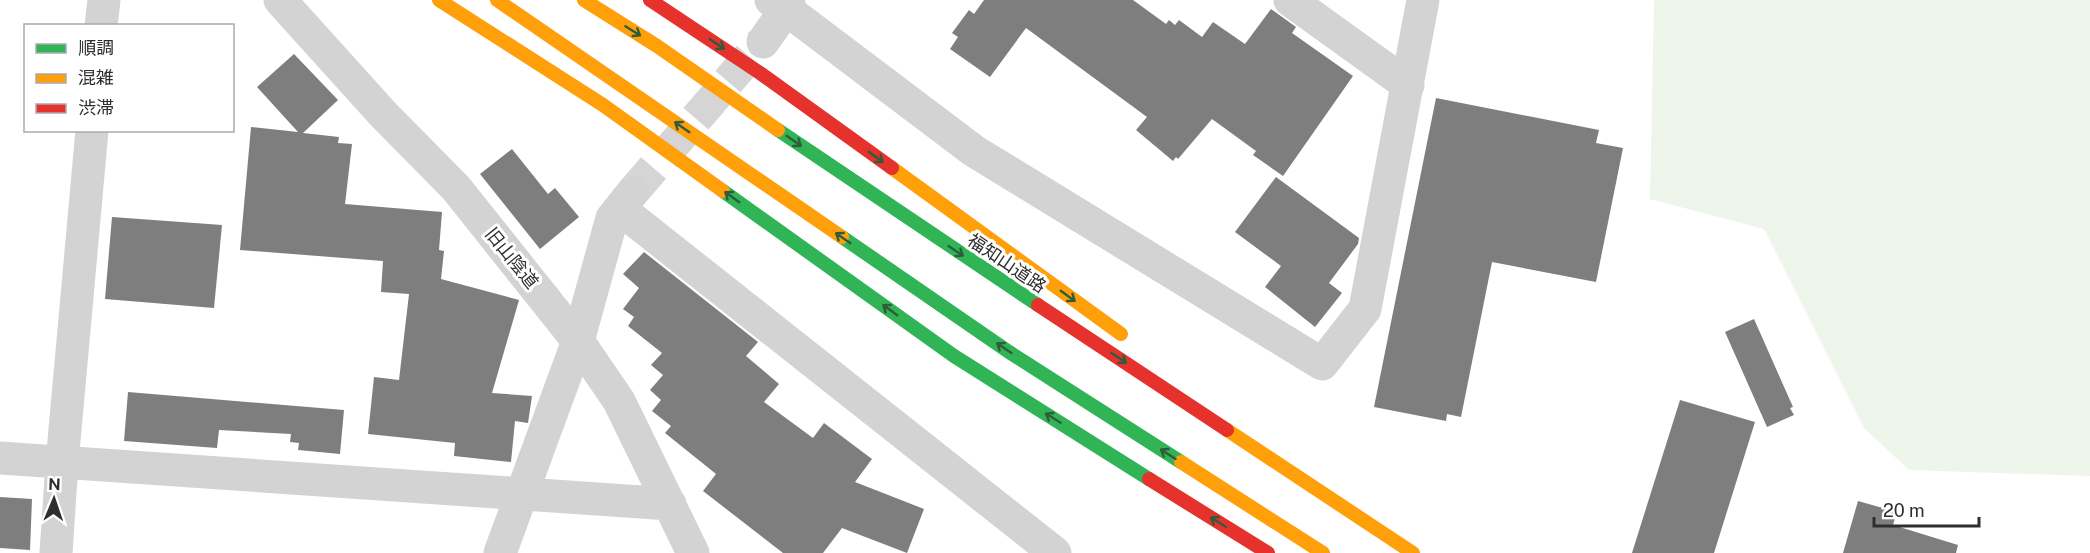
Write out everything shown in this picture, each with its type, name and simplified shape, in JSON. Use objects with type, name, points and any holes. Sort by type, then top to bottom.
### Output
[{"type":"highway","points":[[440,0],[603,105],[954,356],[1268,553]]},
{"type":"highway","points":[[497,0],[1009,352],[1323,553]]},
{"type":"highway","name":"福知山道路","points":[[584,0],[657,46],[864,189],[1413,553]]},
{"type":"highway","points":[[650,0],[760,73],[1135,344]]},
{"type":"highway","points":[[1259,435],[1422,553]]},
{"type":"street","points":[[101,24],[104,0]]},
{"type":"street","name":"旧山陰道","points":[[280,0],[383,114],[456,188],[578,341],[619,402],[693,553]]},
{"type":"street","points":[[1290,0],[1408,85]]},
{"type":"street","points":[[763,42],[782,3],[974,151],[1322,364],[1365,309],[1423,0]]},
{"type":"street","points":[[56,553],[62,463],[93,132]]},
{"type":"street","points":[[500,553],[578,341],[612,218],[626,201],[1055,553]]},
{"type":"street","points":[[0,458],[670,504]]},
{"type":"shaded area","points":[[1654,0],[2090,0],[2090,476],[1909,470],[1864,428],[1764,229],[1650,199]]},
{"type":"building","points":[[984,0],[1133,0],[1166,24],[1169,20],[1175,25],[1179,20],[1202,37],[1213,22],[1245,44],[1271,9],[1296,27],[1292,33],[1353,76],[1283,176],[1253,155],[1256,151],[1212,119],[1178,159],[1176,157],[1173,161],[1136,130],[1147,117],[1026,28],[990,77],[950,49],[958,37],[952,33],[969,10],[974,14]]},
{"type":"building","points":[[294,54],[338,100],[303,133],[339,137],[338,143],[352,144],[345,204],[442,212],[439,250],[444,251],[441,279],[519,300],[492,393],[532,396],[528,423],[515,421],[511,462],[454,456],[455,443],[368,434],[374,377],[399,380],[409,294],[381,292],[383,261],[240,250],[251,127],[298,132],[257,87]]},
{"type":"building","points":[[1436,98],[1599,130],[1596,143],[1623,148],[1596,282],[1492,262],[1461,417],[1447,414],[1446,421],[1374,407]]},
{"type":"building","points":[[512,149],[548,194],[555,188],[579,217],[540,249],[480,174]]},
{"type":"building","points":[[1276,177],[1359,238],[1358,244],[1329,283],[1342,293],[1315,327],[1265,287],[1281,266],[1235,232]]},
{"type":"building","points":[[112,217],[222,225],[214,308],[105,299]]},
{"type":"building","points":[[644,252],[758,342],[746,356],[779,384],[764,402],[813,438],[824,423],[872,459],[855,482],[924,509],[907,553],[842,528],[823,553],[783,553],[703,491],[716,474],[665,433],[671,426],[652,411],[661,400],[650,390],[663,375],[651,365],[662,353],[628,326],[634,317],[623,309],[639,288],[623,274]]},
{"type":"building","points":[[1754,319],[1793,407],[1790,408],[1794,415],[1767,427],[1725,332]]},
{"type":"building","points":[[128,392],[344,410],[340,454],[298,450],[299,443],[290,442],[291,434],[219,430],[217,448],[124,441]]},
{"type":"building","points":[[1680,400],[1755,422],[1714,553],[1632,553]]},
{"type":"building","points":[[0,497],[32,499],[30,550],[0,548]]},
{"type":"building","points":[[1858,501],[1897,512],[1893,525],[1958,545],[1956,553],[1843,553]]},
{"type":"tunnel","points":[[632,193],[762,42]]},
{"type":"traffic: fast","points":[[778,130],[1038,305]]},
{"type":"traffic: fast","points":[[723,191],[954,356],[1149,479]]},
{"type":"traffic: fast","points":[[842,237],[1009,352],[1181,462]]},
{"type":"traffic: slow","points":[[439,0],[603,105],[723,191]]},
{"type":"traffic: slow","points":[[497,0],[842,237]]},
{"type":"traffic: slow","points":[[584,0],[657,46],[778,130]]},
{"type":"traffic: slow","points":[[892,168],[1121,334]]},
{"type":"traffic: slow","points":[[1227,430],[1413,553]]},
{"type":"traffic: slow","points":[[1181,462],[1323,553]]},
{"type":"traffic: jam","points":[[650,0],[760,73],[892,168]]},
{"type":"traffic: jam","points":[[1038,305],[1227,430]]},
{"type":"traffic: jam","points":[[1149,479],[1268,553]]}]
